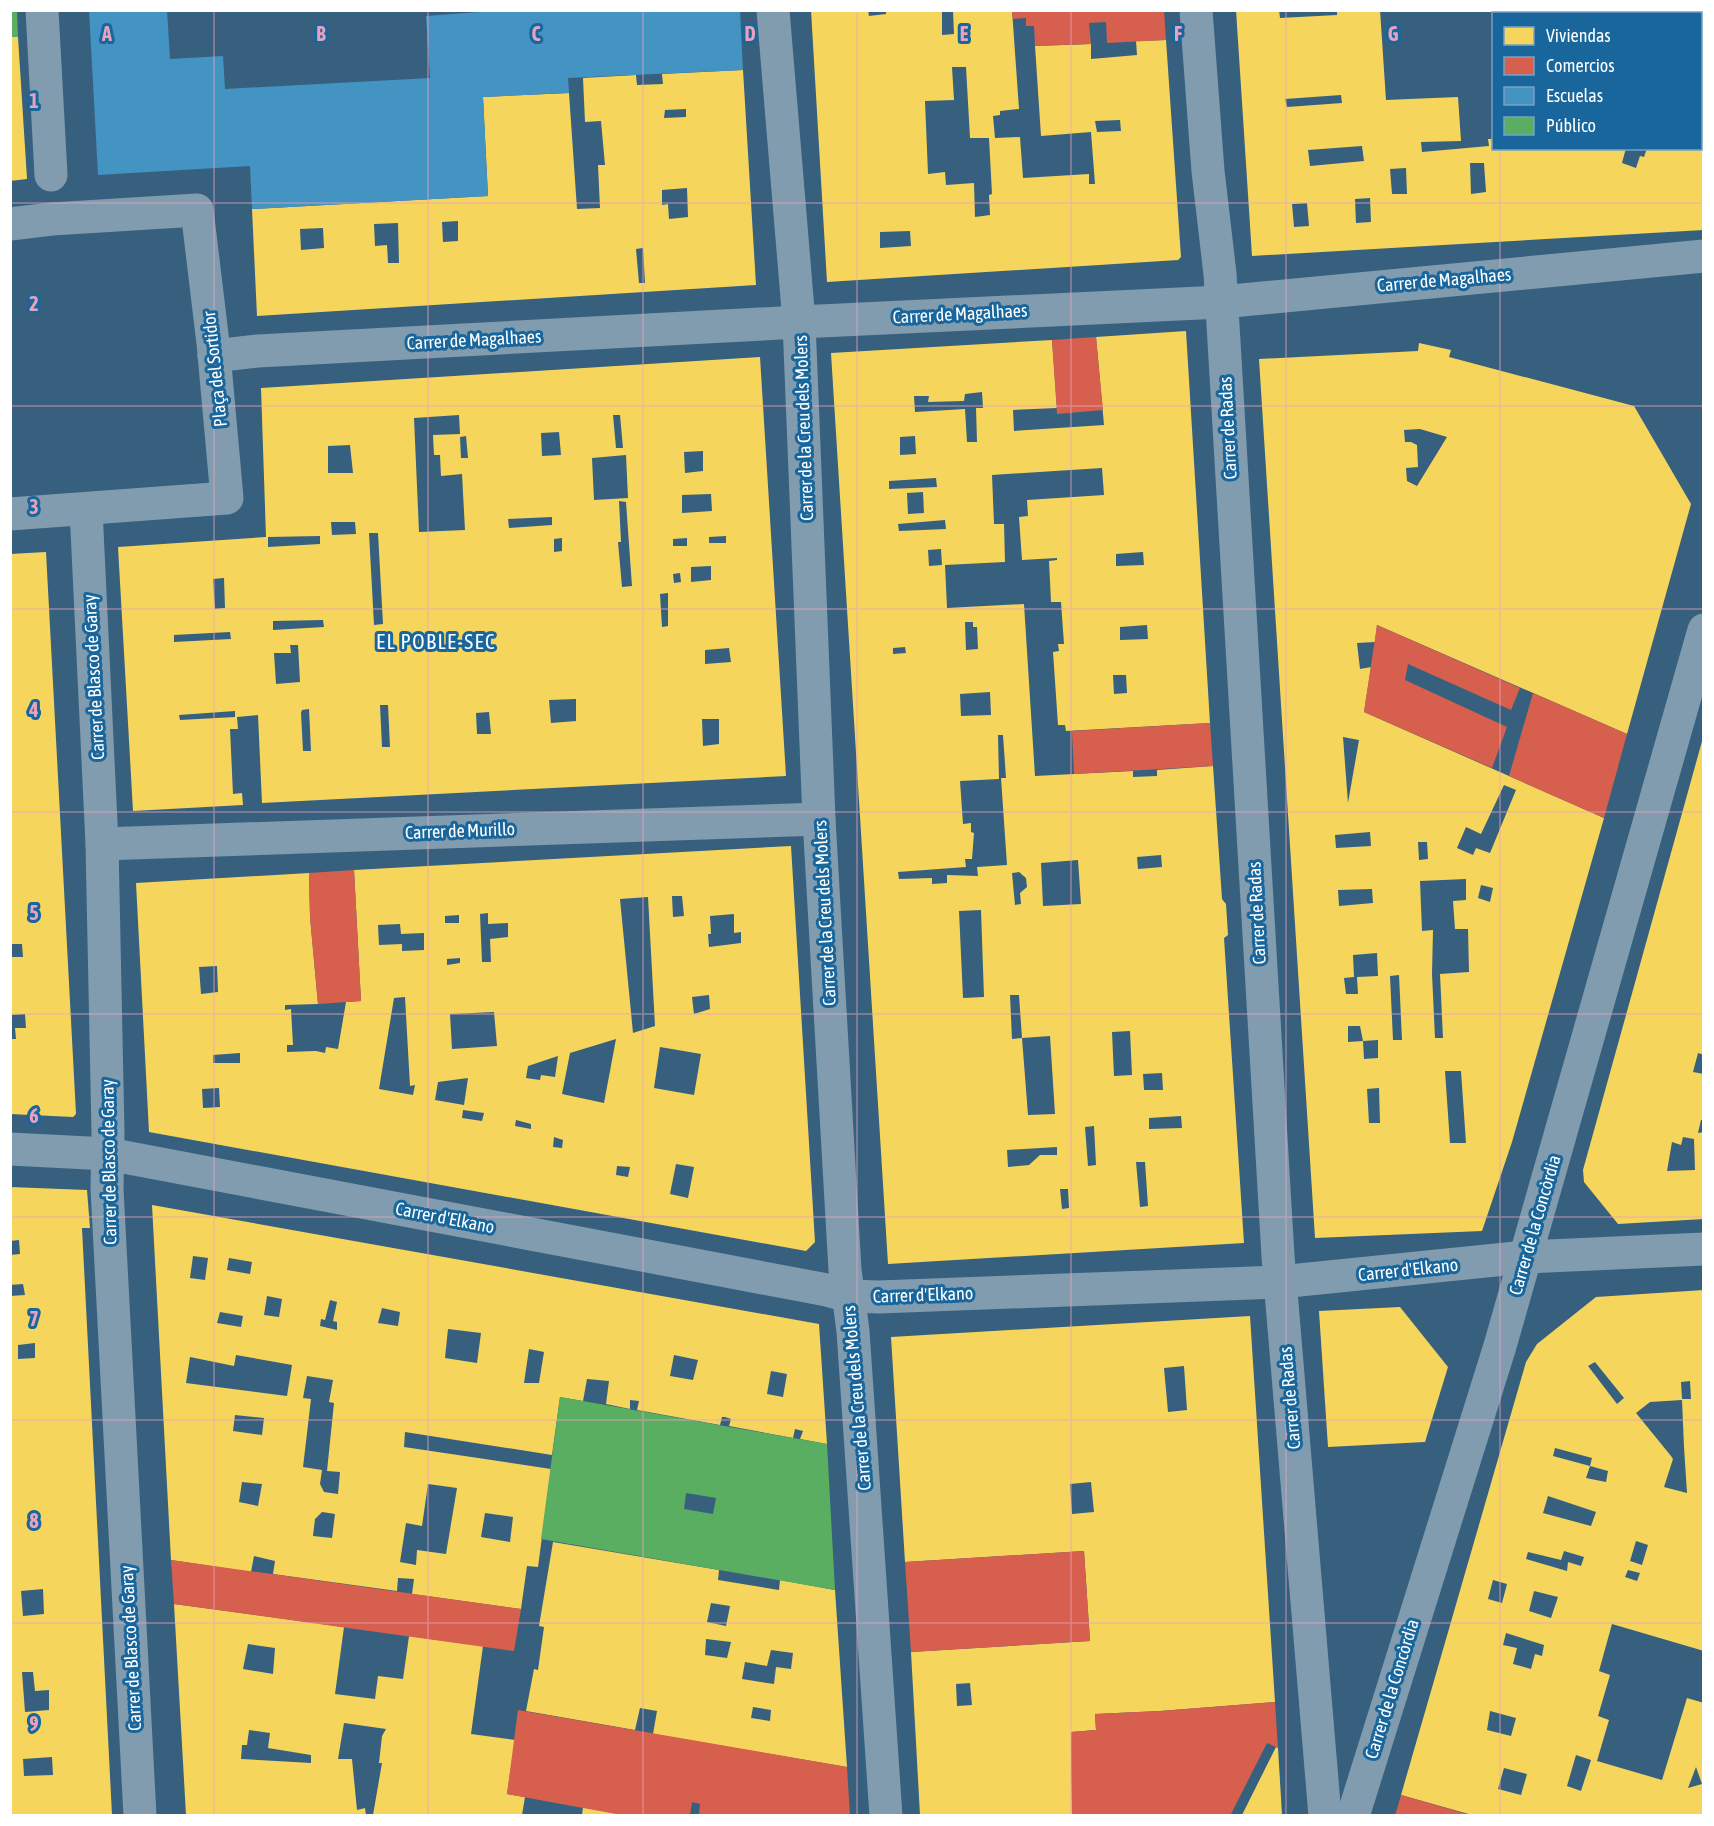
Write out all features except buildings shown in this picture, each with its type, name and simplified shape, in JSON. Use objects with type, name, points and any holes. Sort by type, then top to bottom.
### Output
[{"type":"street","points":[[42,10],[51,176]]},
{"type":"street","name":"Carrer de la Creu dels Molers","points":[[773,10],[800,322],[819,819],[849,1296],[886,1815]]},
{"type":"street","name":"Carrer de Radas","points":[[1196,10],[1208,171],[1220,274],[1280,1282],[1325,1815]]},
{"type":"street","name":"Plaça del Sortidor","points":[[10,224],[52,219],[197,210],[227,498],[10,514]]},
{"type":"street","name":"Carrer de Magalhaes","points":[[214,356],[258,351],[1221,302],[1704,256]]},
{"type":"street","name":"Carrer de Blasco de Garay","points":[[86,509],[102,844],[107,1189],[140,1815]]},
{"type":"street","name":"Carrer de la Concòrdia","points":[[1353,1815],[1526,1257],[1704,630]]},
{"type":"street","name":"Carrer de Murillo","points":[[102,844],[819,819]]},
{"type":"street","name":"Carrer d'Elkano","points":[[10,1149],[108,1154],[849,1296],[879,1297],[1280,1282],[1526,1257],[1704,1249]]},
{"type":"district","name":"EL POBLE-SEC","points":[[436,642]]}]
